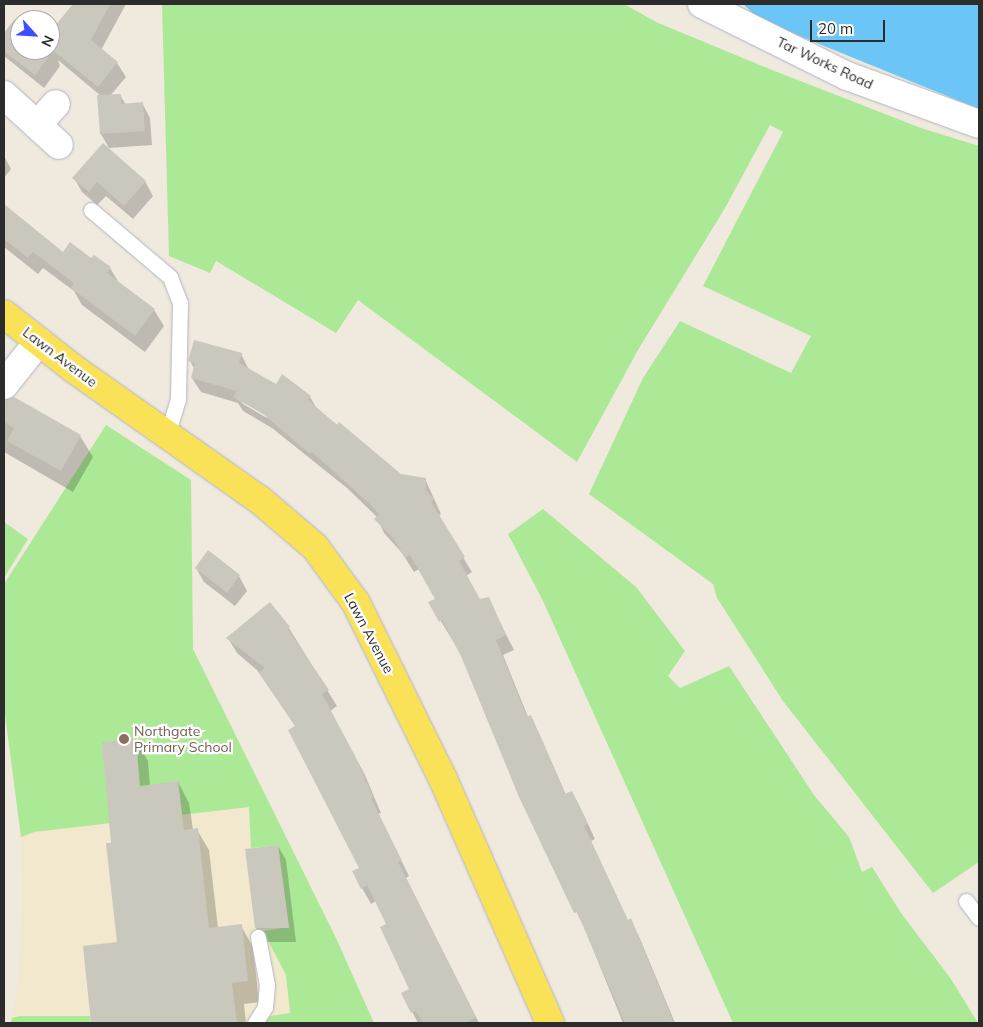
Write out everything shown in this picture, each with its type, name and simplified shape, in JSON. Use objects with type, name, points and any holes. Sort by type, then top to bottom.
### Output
[{"type":"main road","name":"Lawn Avenue","points":[[4,314],[38,341],[260,500],[316,547],[356,603],[443,779],[550,1023]]},
{"type":"street","name":"Tar Works Road","points":[[702,4],[847,76],[979,124]]},
{"type":"street","points":[[4,95],[59,145]]},
{"type":"street","points":[[37,125],[56,104]]},
{"type":"street","points":[[4,385],[38,341]]},
{"type":"lane","points":[[91,210],[170,277],[180,303],[178,399],[167,434]]},
{"type":"lane","points":[[966,901],[979,918]]},
{"type":"lane","points":[[254,1023],[265,1007],[267,985],[258,937]]},
{"type":"shaded area","name":"Northgate Primary School","points":[[106,425],[191,480],[193,649],[336,938],[287,1023],[11,1023],[17,988],[23,902],[21,837],[4,707],[4,584]]},
{"type":"green space","points":[[162,4],[624,4],[656,22],[772,70],[921,128],[979,146],[979,862],[933,893],[783,701],[717,598],[713,584],[589,494],[643,378],[680,321],[791,373],[811,336],[703,286],[783,132],[770,125],[725,208],[638,350],[577,462],[358,300],[336,333],[216,261],[210,273],[169,256]]},
{"type":"green space","points":[[106,425],[191,480],[193,649],[336,938],[374,1023],[262,1023],[271,1016],[290,1013],[286,975],[263,931],[289,927],[278,845],[251,848],[249,807],[34,832],[21,837],[4,707],[4,584]]},
{"type":"green space","points":[[543,509],[636,587],[685,651],[668,676],[680,688],[729,666],[814,795],[849,837],[862,872],[872,867],[901,913],[951,979],[978,1023],[733,1023],[543,601],[508,534]]},
{"type":"green space","points":[[4,522],[28,539],[4,578]]},
{"type":"green space","points":[[21,1016],[90,1016],[91,1023],[11,1023],[12,1018]]},
{"type":"water","points":[[743,4],[979,4],[979,109],[760,20]]},
{"type":"building","points":[[73,4],[110,4],[91,40],[118,62],[98,87],[60,56],[60,20]]},
{"type":"building","points":[[10,25],[10,56],[4,51],[4,33]]},
{"type":"building","points":[[16,60],[46,60],[35,75]]},
{"type":"building","points":[[121,94],[121,104],[143,102],[145,131],[100,134],[97,95]]},
{"type":"building","points":[[103,143],[146,181],[124,206],[97,182],[89,192],[72,178]]},
{"type":"building","points":[[4,204],[63,252],[70,242],[91,258],[94,255],[111,267],[107,273],[155,309],[135,336],[71,288],[74,283],[33,252],[28,258],[4,239]]},
{"type":"building","points":[[194,340],[242,353],[239,363],[276,384],[282,374],[311,396],[308,400],[337,425],[339,422],[401,474],[426,478],[426,490],[434,499],[431,502],[465,557],[459,561],[480,599],[489,597],[506,635],[496,640],[527,717],[531,715],[565,794],[572,791],[588,824],[584,826],[628,920],[631,918],[674,1023],[625,1023],[577,912],[574,913],[519,797],[461,656],[442,620],[439,622],[428,602],[435,599],[410,555],[405,558],[393,538],[374,519],[379,514],[372,506],[312,452],[310,454],[263,414],[233,397],[237,391],[191,378],[195,363],[188,361]]},
{"type":"building","points":[[14,397],[81,435],[61,471],[7,441],[14,428],[4,422],[4,400]]},
{"type":"building","points":[[208,550],[240,575],[227,593],[195,568]]},
{"type":"building","points":[[270,602],[290,627],[288,629],[329,690],[322,694],[355,756],[373,797],[371,798],[402,861],[398,862],[476,1017],[464,1023],[423,1023],[416,1011],[411,1013],[401,993],[409,989],[380,927],[386,924],[367,885],[361,889],[352,871],[359,868],[288,730],[295,726],[259,672],[265,668],[226,638]]},
{"type":"building","points":[[136,739],[140,786],[178,781],[184,830],[198,828],[209,928],[242,924],[248,981],[232,983],[237,1023],[91,1023],[83,946],[117,942],[106,843],[111,843],[102,742]]},
{"type":"building","points":[[278,845],[289,928],[255,928],[245,849]]},
{"type":"place","name":"Northgate Primary School","points":[[124,739]]}]
